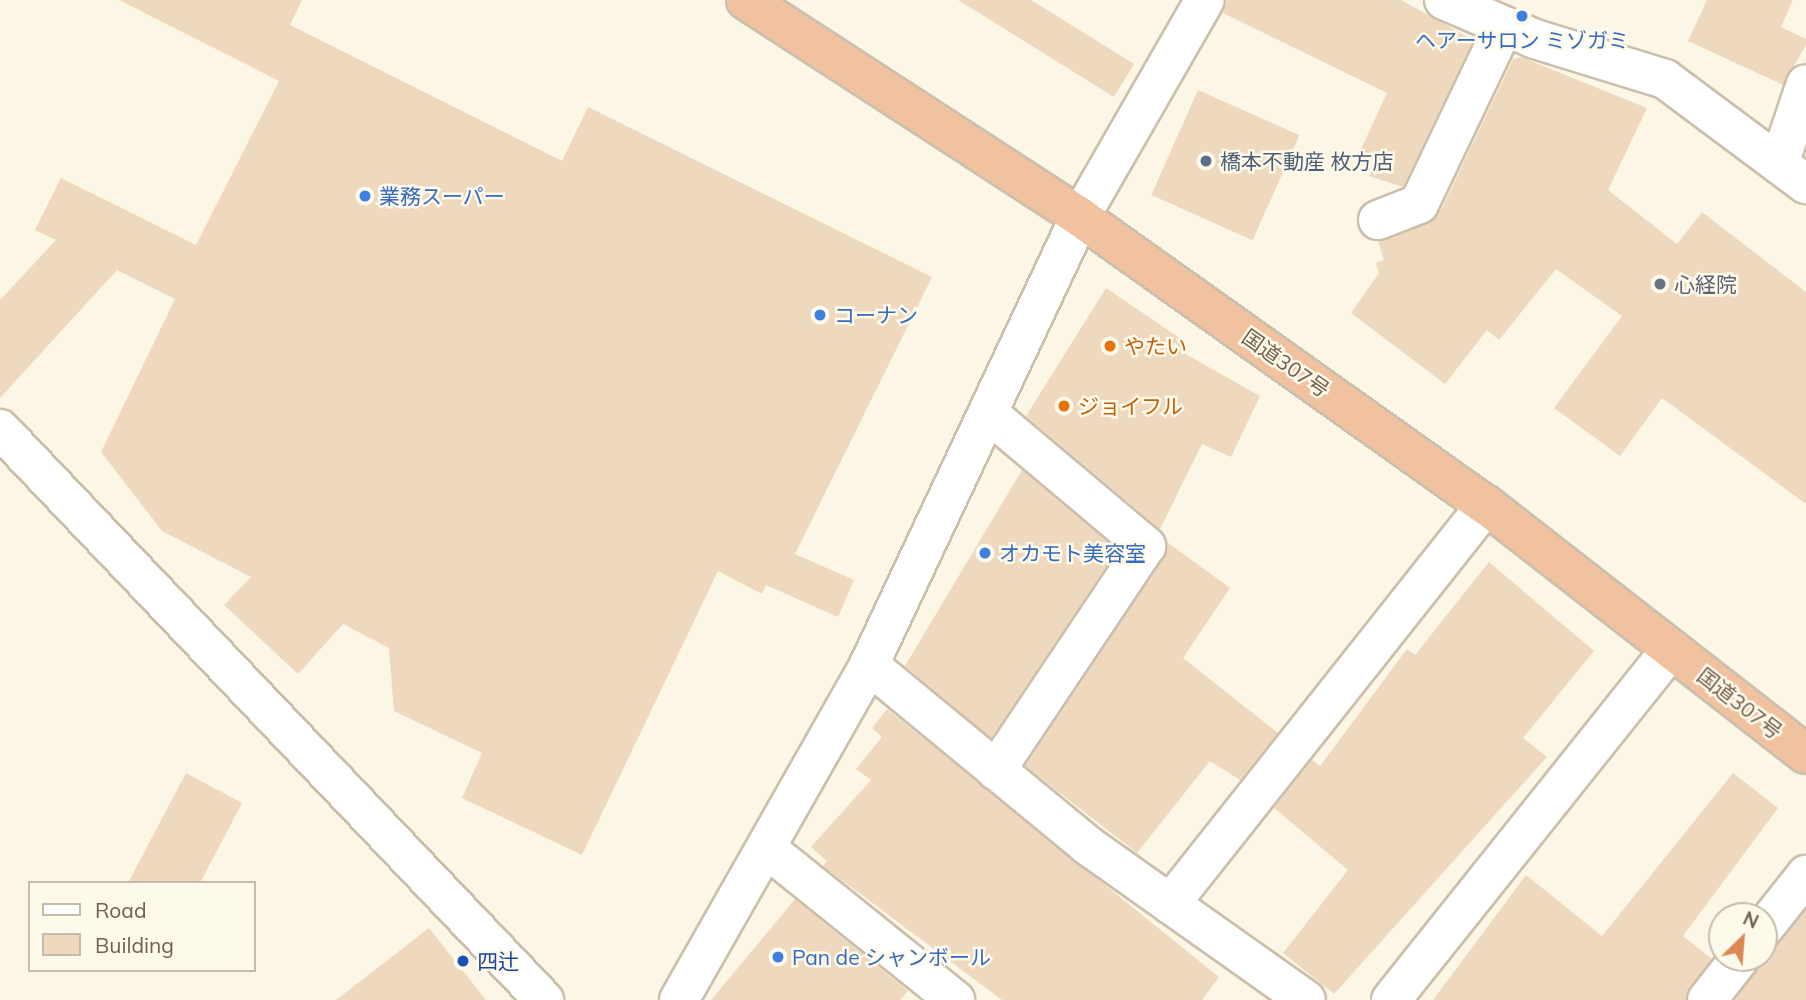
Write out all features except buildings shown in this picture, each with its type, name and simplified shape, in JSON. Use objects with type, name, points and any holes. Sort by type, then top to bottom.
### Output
[{"type":"highway","name":"国道307号","points":[[746,0],[1080,217],[1486,505],[1806,754]]},
{"type":"street","points":[[679,1000],[869,666],[1080,217],[1205,0]]},
{"type":"street","points":[[1444,0],[1504,26],[1665,79],[1792,174],[1806,84]]},
{"type":"street","points":[[1378,220],[1419,204],[1504,26]]},
{"type":"street","points":[[988,413],[1146,547],[996,770]]},
{"type":"street","points":[[0,429],[544,1000]]},
{"type":"street","points":[[1170,904],[1486,505]]},
{"type":"street","points":[[1391,1000],[1671,649]]},
{"type":"street","points":[[869,666],[996,770],[1170,904],[1306,1000]]},
{"type":"street","points":[[766,848],[943,996]]},
{"type":"street","points":[[1778,910],[1806,874]]},
{"type":"street","points":[[1707,1000],[1729,972]]},
{"type":"place","name":"ヘアーサロン ミゾガミ","points":[[1522,16]]},
{"type":"place","name":"橋本不動産 枚方店","points":[[1206,161]]},
{"type":"place","name":"業務スーパー","points":[[365,196]]},
{"type":"place","name":"心経院","points":[[1660,284]]},
{"type":"place","name":"コーナン","points":[[820,315]]},
{"type":"place","name":"やたい","points":[[1110,346]]},
{"type":"place","name":"ジョイフル","points":[[1064,406]]},
{"type":"place","name":"オカモト美容室","points":[[985,553]]},
{"type":"place","name":"Pan de シャンボール","points":[[778,957]]},
{"type":"place","name":"四辻","points":[[463,961]]}]
